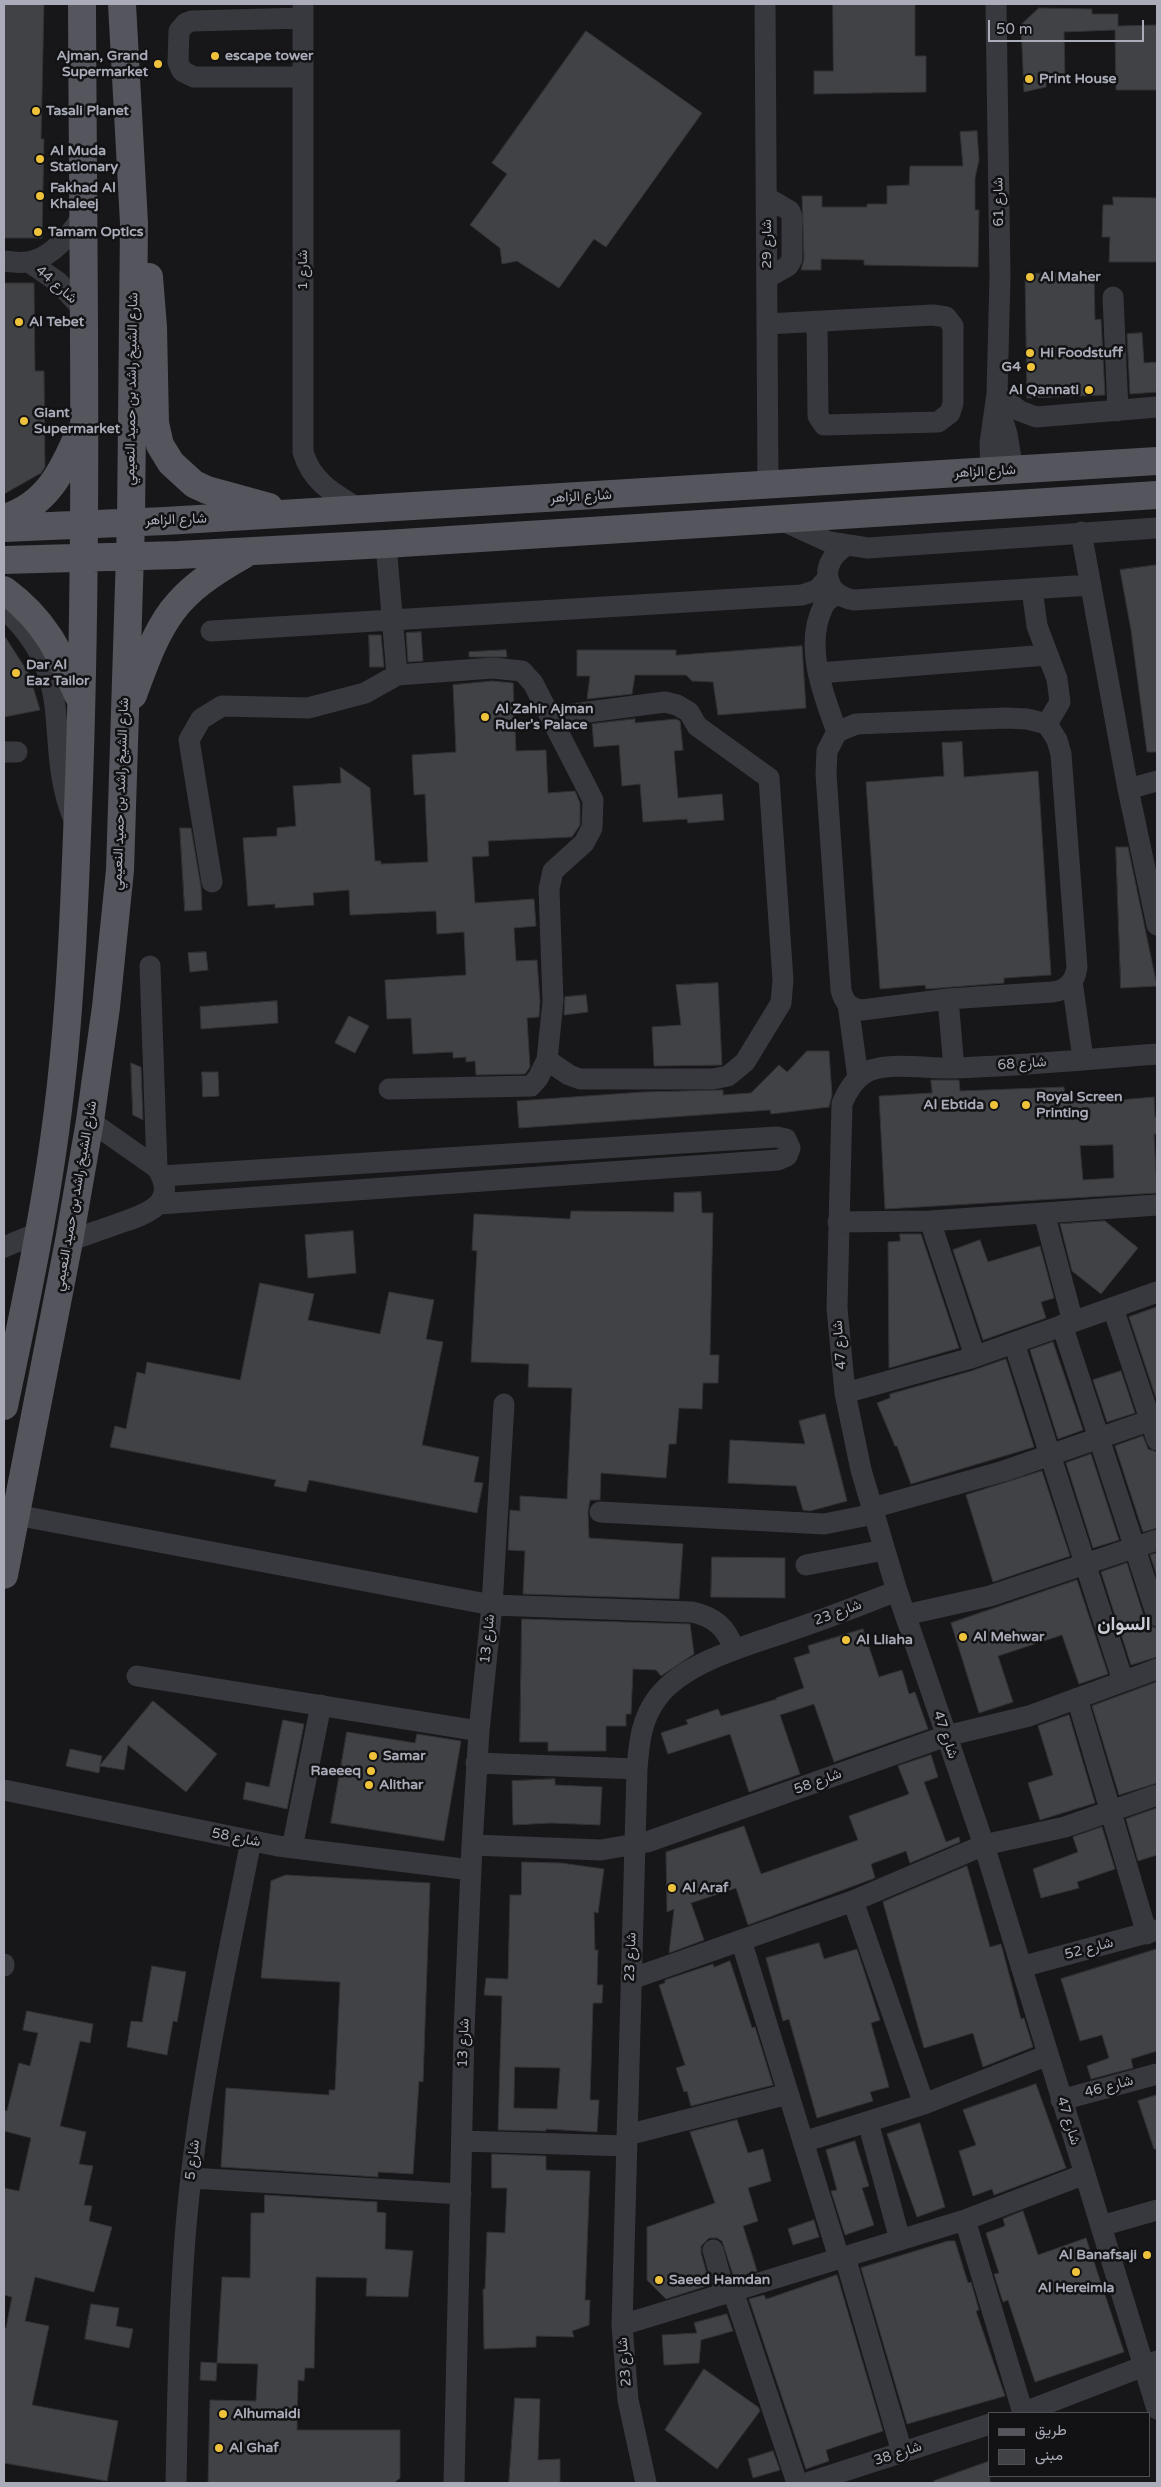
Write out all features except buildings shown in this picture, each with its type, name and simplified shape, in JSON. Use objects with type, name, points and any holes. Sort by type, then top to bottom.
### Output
[{"type":"main road","name":"شارع الشيخ راشد بن حميد النعيمي","points":[[4,1406],[40,1232],[53,1152],[68,1017],[82,704],[84,524],[82,4]]},
{"type":"main road","name":"شارع الشيخ راشد بن حميد النعيمي","points":[[4,1575],[69,1241],[90,1121],[106,1007],[120,870],[131,522],[134,223],[122,4]]},
{"type":"main road","points":[[134,223],[143,248],[152,300],[155,423],[160,445],[171,463],[194,484],[221,495],[295,514]]},
{"type":"main road","points":[[4,518],[25,509],[48,492],[63,470],[83,423]]},
{"type":"main road","name":"شارع الزاهر","points":[[4,528],[295,514],[1157,461]]},
{"type":"main road","points":[[4,560],[249,551],[632,530],[1144,496],[1157,489]]},
{"type":"main road","points":[[632,530],[628,516],[635,504],[670,491]]},
{"type":"main road","points":[[125,718],[152,642],[163,622],[196,584],[249,551]]},
{"type":"main road","points":[[4,590],[28,609],[51,638],[82,704]]},
{"type":"street","name":"شارع 29","points":[[765,4],[768,484]]},
{"type":"street","name":"شارع 61","points":[[996,4],[1000,276],[997,397],[1007,434],[1002,471]]},
{"type":"street","points":[[303,11],[186,23],[179,31],[178,62],[182,71],[194,77],[303,78]]},
{"type":"street","name":"شارع 1","points":[[303,11],[303,452],[307,465],[322,486],[361,510]]},
{"type":"street","name":"شارع 44","points":[[4,262],[28,262],[60,244],[82,217]]},
{"type":"street","name":"شارع 44","points":[[28,262],[58,282],[83,309]]},
{"type":"street","points":[[1114,297],[1118,411]]},
{"type":"street","points":[[767,324],[933,315],[946,318],[953,326],[953,404],[950,413],[938,422],[829,427],[824,425],[818,416],[817,322]]},
{"type":"street","points":[[997,397],[1020,411],[1036,417],[1157,408]]},
{"type":"street","points":[[781,520],[812,536],[846,546],[868,548],[1157,528]]},
{"type":"street","points":[[1081,532],[1128,789],[1157,924]]},
{"type":"street","points":[[386,544],[397,675]]},
{"type":"street","points":[[837,732],[820,687],[814,632],[832,586],[828,568],[831,558],[846,546]]},
{"type":"street","points":[[211,631],[802,595],[832,586],[854,600],[1090,586]]},
{"type":"street","points":[[1032,589],[1037,626],[1057,678],[1060,702],[1047,724]]},
{"type":"street","points":[[4,609],[29,636],[49,673],[58,714],[61,775],[64,793],[77,828]]},
{"type":"street","points":[[819,673],[1047,655]]},
{"type":"street","points":[[212,882],[190,740],[201,719],[222,706],[308,708],[365,693],[397,675],[493,668],[522,671],[533,683],[593,800],[592,828],[584,843],[553,871],[549,889],[553,1001],[547,1060],[538,1078],[531,1086],[389,1089]]},
{"type":"street","points":[[547,1060],[569,1075],[580,1079],[713,1079],[728,1076],[745,1062],[781,1003],[783,980],[769,778],[697,726],[689,712],[677,705],[665,702],[550,717]]},
{"type":"street","points":[[858,1078],[848,1004],[841,990],[826,774],[827,752],[837,732],[856,724],[1027,718],[1047,724],[1057,740],[1064,777],[1076,966],[1072,982],[1083,1060]]},
{"type":"street","points":[[1128,789],[1157,781]]},
{"type":"street","points":[[69,1241],[152,1211],[159,1204],[163,1196],[160,1172],[150,966]]},
{"type":"street","points":[[848,1004],[862,1010],[948,999],[1060,991],[1072,982]]},
{"type":"street","points":[[948,999],[954,1068]]},
{"type":"street","name":"شارع 68","points":[[858,1078],[871,1070],[886,1067],[954,1068],[1157,1054]]},
{"type":"street","name":"شارع 47","points":[[858,1078],[848,1090],[842,1104],[838,1222],[837,1308],[845,1393],[852,1432],[897,1592],[984,1845],[1101,2226],[1150,2363],[1157,2409]]},
{"type":"street","points":[[90,1121],[160,1172],[216,1173],[782,1137],[786,1139],[790,1148],[787,1156],[783,1159],[159,1204]]},
{"type":"street","points":[[753,1139],[755,1161]]},
{"type":"street","points":[[216,1173],[216,1200]]},
{"type":"street","points":[[838,1222],[930,1221],[1157,1205]]},
{"type":"street","points":[[1044,1213],[1068,1324],[1099,1438],[1157,1616]]},
{"type":"street","points":[[930,1221],[974,1356]]},
{"type":"street","points":[[4,1247],[40,1232]]},
{"type":"street","points":[[845,1393],[974,1356],[1157,1292]]},
{"type":"street","points":[[1113,1308],[1154,1419],[1157,1440]]},
{"type":"street","points":[[1014,1343],[1123,1681]]},
{"type":"street","name":"شارع 13","points":[[454,2483],[462,2142],[472,1845],[476,1763],[492,1604],[504,1404]]},
{"type":"street","points":[[600,1512],[824,1524],[1004,1471],[1154,1419]]},
{"type":"street","points":[[16,1515],[492,1604],[704,1614],[720,1624],[730,1638],[734,1650]]},
{"type":"street","points":[[905,1615],[990,1596],[1157,1540]]},
{"type":"street","points":[[806,1565],[884,1550]]},
{"type":"street","name":"شارع 23","points":[[646,2483],[628,2400],[622,2325],[636,1769],[643,1726],[659,1696],[685,1674],[734,1650],[897,1592]]},
{"type":"street","name":"شارع 58","points":[[472,1845],[601,1850],[634,1846],[946,1736],[1029,1716],[1157,1669]]},
{"type":"street","points":[[137,1676],[479,1731]]},
{"type":"street","points":[[1077,1698],[1110,1811],[1152,1932]]},
{"type":"street","points":[[292,1848],[322,1706]]},
{"type":"street","points":[[476,1763],[636,1769]]},
{"type":"street","name":"شارع 58","points":[[4,1790],[251,1841],[292,1848],[471,1870]]},
{"type":"street","points":[[631,1979],[853,1901],[984,1845],[1065,1827],[1157,1795]]},
{"type":"street","name":"شارع 5","points":[[176,2483],[182,2291],[191,2178],[201,2097],[251,1841]]},
{"type":"street","points":[[853,1901],[924,2104]]},
{"type":"street","name":"شارع 52","points":[[1021,1967],[1152,1932]]},
{"type":"street","points":[[741,1940],[902,2452]]},
{"type":"street","points":[[803,2142],[924,2104],[1048,2055]]},
{"type":"street","name":"شارع 46","points":[[1061,2100],[1157,2074]]},
{"type":"street","points":[[462,2142],[627,2141],[788,2094]]},
{"type":"street","points":[[868,2122],[900,2240]]},
{"type":"street","points":[[622,2325],[965,2220],[1084,2174]]},
{"type":"street","points":[[191,2178],[461,2194]]},
{"type":"street","points":[[1101,2226],[1157,2210]]},
{"type":"street","points":[[965,2220],[1022,2412]]},
{"type":"street","points":[[713,2250],[797,2483]]},
{"type":"street","points":[[1025,2412],[1150,2363]]},
{"type":"street","name":"شارع 38","points":[[807,2483],[988,2425]]},
{"type":"place","name":"escape tower","points":[[215,56]]},
{"type":"place","name":"Ajman, Grand Supermarket","points":[[158,64]]},
{"type":"place","name":"Print House","points":[[1029,79]]},
{"type":"place","name":"Tasali Planet","points":[[36,111]]},
{"type":"place","name":"Al Muda Stationary","points":[[40,159]]},
{"type":"place","name":"Fakhad Al Khaleej","points":[[40,196]]},
{"type":"place","name":"Tamam Optics","points":[[38,232]]},
{"type":"place","name":"Al Maher","points":[[1030,277]]},
{"type":"place","name":"Al Tebet","points":[[19,322]]},
{"type":"place","name":"Hi Foodstuff","points":[[1030,353]]},
{"type":"place","name":"G4","points":[[1031,367]]},
{"type":"place","name":"Al Qannati","points":[[1089,390]]},
{"type":"place","name":"Giant Supermarket","points":[[24,421]]},
{"type":"place","name":"Dar Al Eaz Tailor","points":[[16,673]]},
{"type":"place","name":"Al Zahir Ajman Ruler's Palace","points":[[485,717]]},
{"type":"place","name":"Al Ebtida","points":[[994,1105]]},
{"type":"place","name":"Royal Screen Printing","points":[[1026,1105]]},
{"type":"place","name":"Al Mehwar","points":[[963,1637]]},
{"type":"place","name":"Al Lliaha","points":[[846,1640]]},
{"type":"place","name":"Samar","points":[[373,1756]]},
{"type":"place","name":"Raeeeq","points":[[371,1771]]},
{"type":"place","name":"Alithar","points":[[369,1785]]},
{"type":"place","name":"Al Araf","points":[[672,1888]]},
{"type":"place","name":"Al Banafsaji","points":[[1147,2255]]},
{"type":"place","name":"Al Hereimla","points":[[1076,2272]]},
{"type":"place","name":"Saeed Hamdan","points":[[659,2280]]},
{"type":"place","name":"Alhumaidi","points":[[223,2414]]},
{"type":"place","name":"Al Ghaf","points":[[219,2448]]},
{"type":"district","name":"السوان","points":[[1124,1625]]}]
